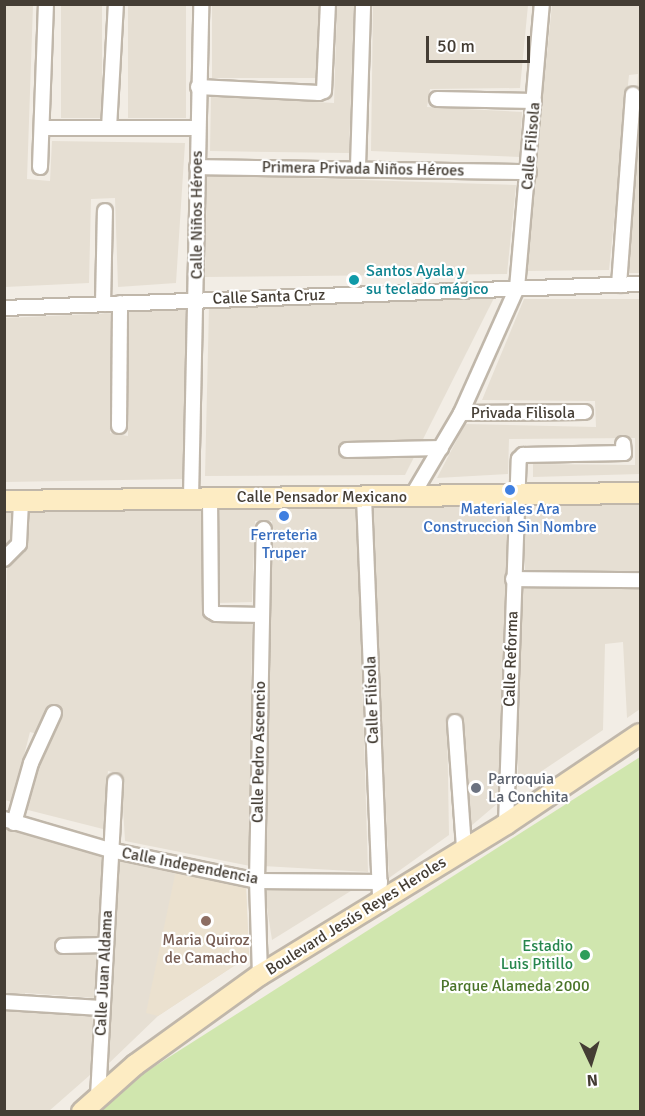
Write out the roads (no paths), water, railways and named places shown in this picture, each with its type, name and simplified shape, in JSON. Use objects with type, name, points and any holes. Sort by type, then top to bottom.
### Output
[{"type":"main road","name":"Calle Pensador Mexicano","points":[[13,501],[640,493]]},
{"type":"main road","name":"Boulevard Jesús Reyes Heroles","points":[[82,1112],[135,1065],[260,975],[506,824],[640,734]]},
{"type":"street","points":[[40,167],[46,4]]},
{"type":"street","points":[[109,128],[116,4]]},
{"type":"street","name":"Calle Niños Héroes","points":[[201,4],[196,167],[197,300],[201,498],[212,611],[216,614],[262,615]]},
{"type":"street","points":[[198,87],[322,92],[325,88],[328,4]]},
{"type":"street","points":[[358,167],[363,4]]},
{"type":"street","name":"Calle Filisola","points":[[412,496],[461,413],[517,288],[542,4]]},
{"type":"street","points":[[619,285],[633,95]]},
{"type":"street","points":[[437,99],[534,101]]},
{"type":"street","points":[[43,128],[197,128]]},
{"type":"street","name":"Primera Privada Niños Héroes","points":[[196,167],[358,167],[529,172]]},
{"type":"street","points":[[103,304],[105,211]]},
{"type":"street","name":"Calle Santa Cruz","points":[[4,308],[640,285]]},
{"type":"street","points":[[119,426],[120,303]]},
{"type":"street","name":"Privada Filisola","points":[[461,413],[585,412]]},
{"type":"street","points":[[346,450],[441,448]]},
{"type":"street","name":"Calle Reforma","points":[[506,824],[513,579],[520,495],[519,459],[523,456],[623,449]]},
{"type":"street","name":"Calle Filísola","points":[[364,497],[380,902]]},
{"type":"street","points":[[4,560],[18,544],[13,501]]},
{"type":"street","name":"Calle Pedro Ascencio","points":[[260,975],[257,881],[264,529]]},
{"type":"street","points":[[513,579],[640,580]]},
{"type":"street","points":[[9,821],[31,763],[54,713]]},
{"type":"street","points":[[455,722],[464,849]]},
{"type":"street","name":"Calle Juan Aldama","points":[[98,1096],[115,781]]},
{"type":"street","name":"Calle Independencia","points":[[9,821],[110,850],[257,881],[380,882]]},
{"type":"street","points":[[63,946],[105,945]]},
{"type":"street","points":[[4,1002],[101,1008]]},
{"type":"place","name":"Santos Ayala y su teclado mágico","points":[[354,280]]},
{"type":"place","name":"Materiales Ara Construccion Sin Nombre","points":[[510,490]]},
{"type":"place","name":"Ferreteria Truper","points":[[284,516]]},
{"type":"place","name":"Parroquia La Conchita","points":[[476,788]]},
{"type":"place","name":"Maria Quiroz de Camacho","points":[[206,921]]},
{"type":"place","name":"Estadio Luis Pitillo","points":[[585,955]]},
{"type":"park label","name":"Parque Alameda 2000","points":[[515,986]]}]
